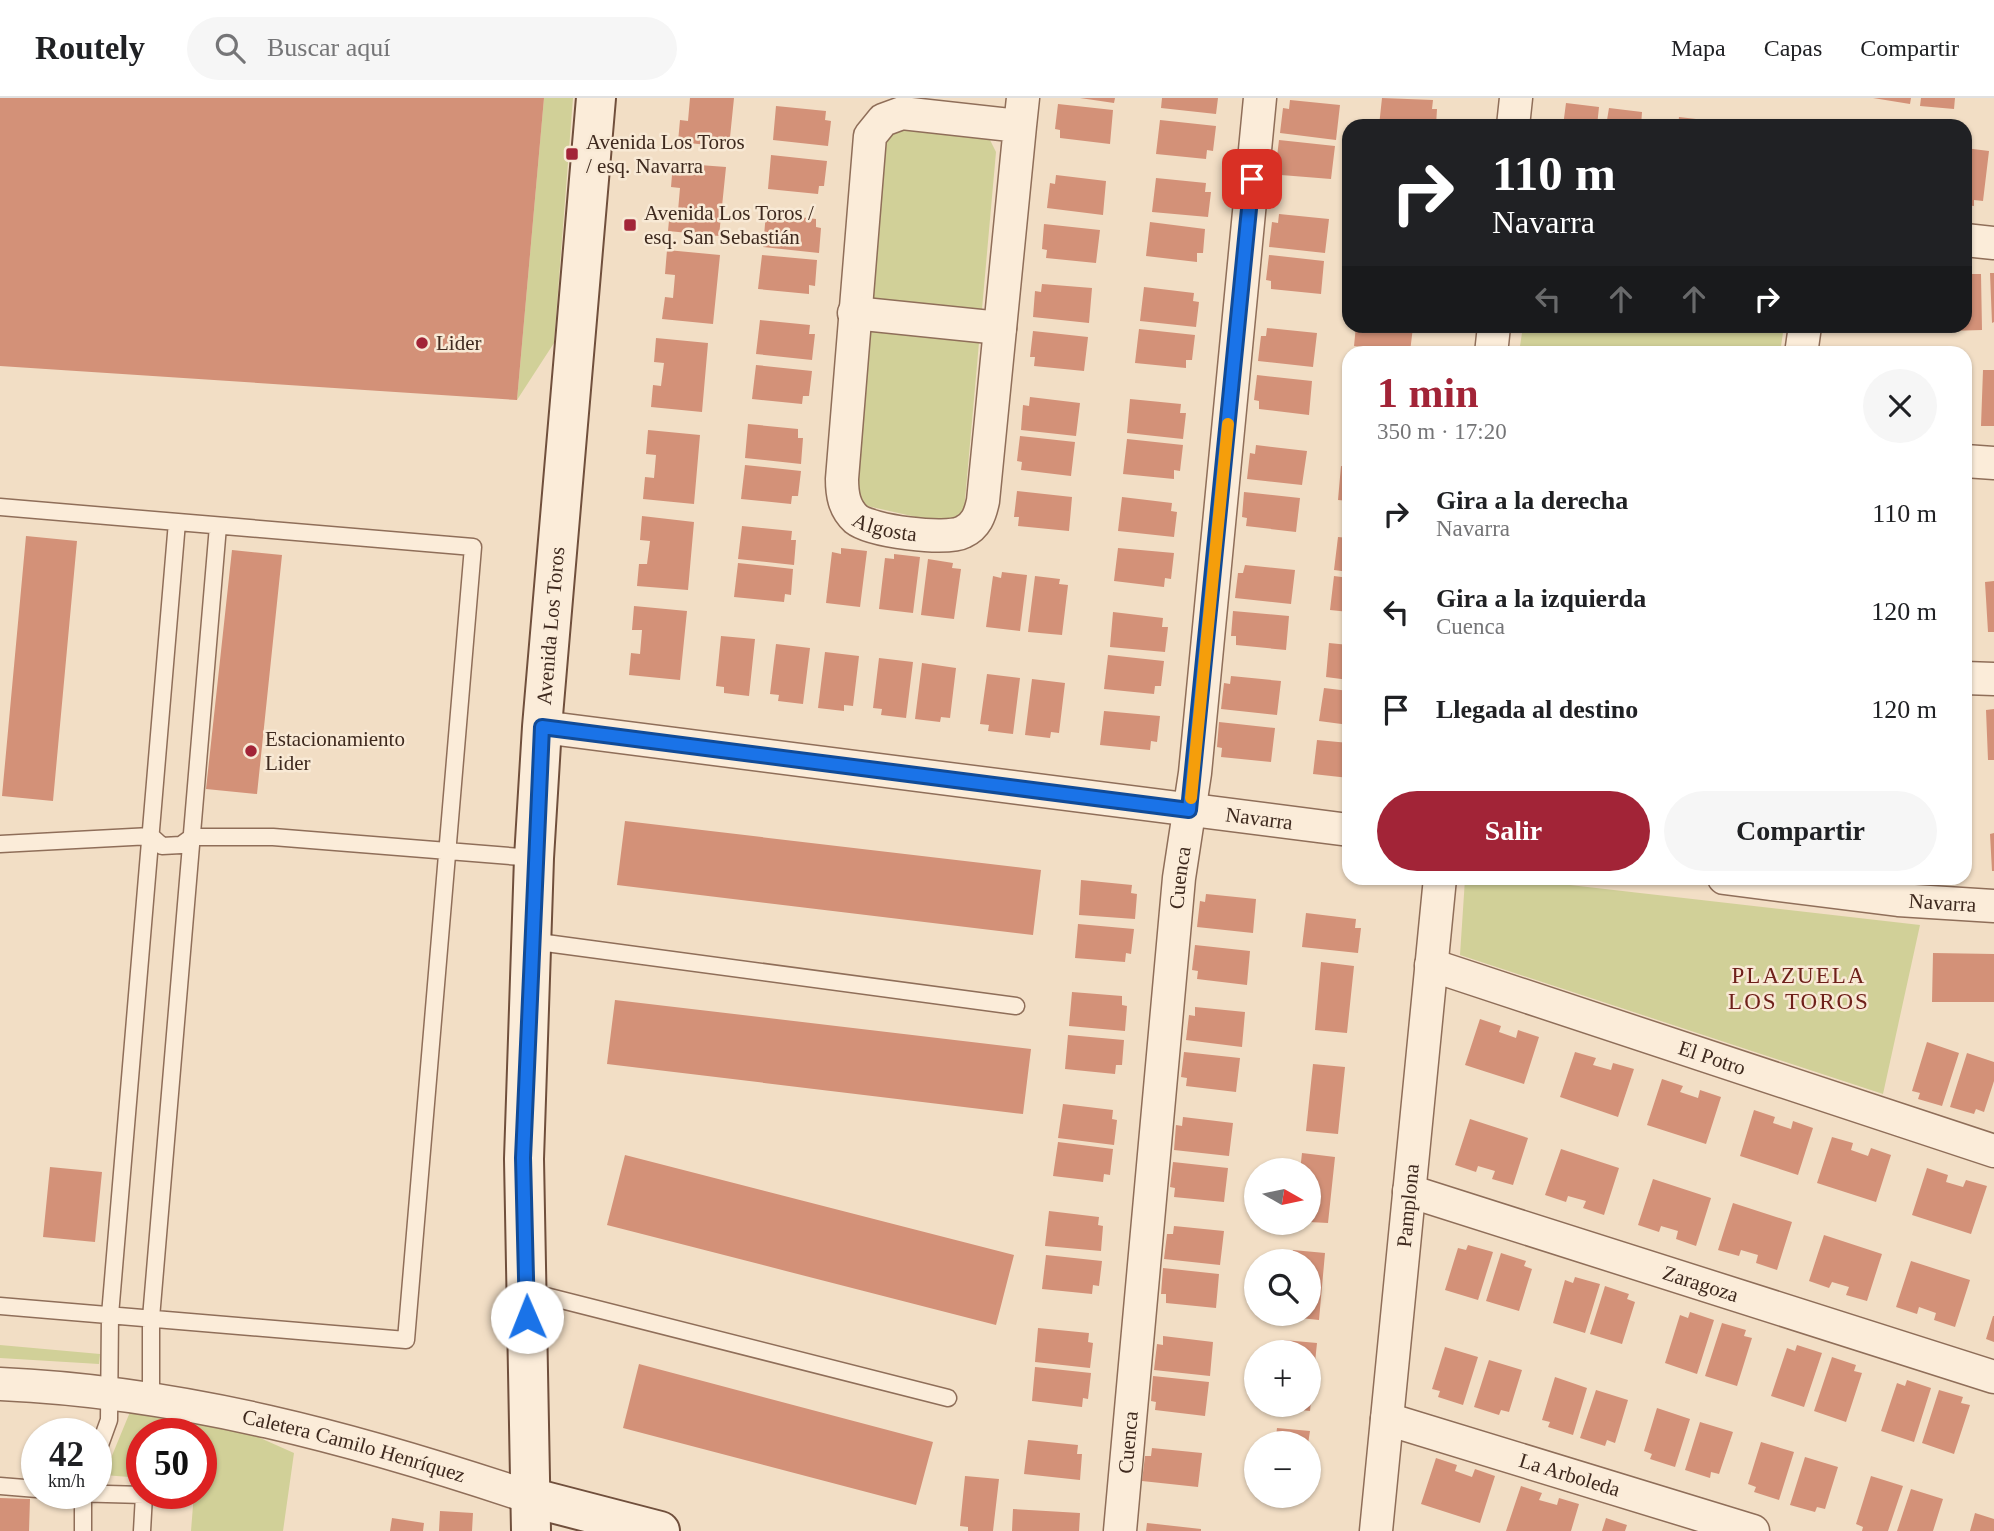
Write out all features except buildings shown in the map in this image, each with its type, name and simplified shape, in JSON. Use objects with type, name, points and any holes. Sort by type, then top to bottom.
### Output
[{"type":"main road","name":"Avenida Los Toros","points":[[530,1514],[523,1158],[534,858],[542,727],[596,98]]},
{"type":"main road","name":"Caletera Camilo Henríquez","points":[[530,1514],[660,1531]]},
{"type":"street","name":"Cuenca","points":[[1119,1531],[1179,878],[1189,810],[1260,98]]},
{"type":"street","points":[[1514,119],[1516,98]]},
{"type":"street","name":"Algosta","points":[[1021,112],[981,512],[976,521],[961,534],[928,534],[867,526],[849,512],[844,502],[842,479],[867,147],[875,128],[892,115],[1021,112]]},
{"type":"street","points":[[1972,241],[1994,243]]},
{"type":"street","points":[[854,313],[1000,328]]},
{"type":"street","points":[[1972,461],[1994,463]]},
{"type":"street","points":[[1972,678],[1994,679]]},
{"type":"street","name":"Navarra","points":[[542,727],[1342,829]]},
{"type":"street","name":"Pamplona","points":[[1376,1531],[1439,885]]},
{"type":"street","name":"Navarra","points":[[1779,885],[1898,900],[1994,906]]},
{"type":"street","name":"El Potro","points":[[1431,965],[1994,1150]]},
{"type":"street","name":"Zaragoza","points":[[1409,1191],[1994,1377]]},
{"type":"street","name":"Caletera Camilo Henríquez","points":[[0,1384],[151,1399],[272,1421],[344,1438],[530,1514]]},
{"type":"street","name":"La Arboleda","points":[[1387,1419],[1753,1531]]},
{"type":"lane","points":[[0,507],[473,547],[406,1340],[0,1306]]},
{"type":"lane","points":[[109,1418],[110,1315],[177,522]]},
{"type":"lane","points":[[151,1399],[151,1318],[218,526]]},
{"type":"lane","points":[[0,844],[151,836],[162,846],[181,845],[192,836],[273,836],[534,858]]},
{"type":"lane","points":[[531,941],[1016,1006]]},
{"type":"lane","points":[[526,1292],[948,1398]]},
{"type":"lane","points":[[0,1486],[21,1488]]},
{"type":"lane","points":[[112,1494],[144,1495],[142,1531]]},
{"type":"lane","points":[[81,1509],[83,1531]]},
{"type":"shaded area","points":[[544,98],[573,98],[554,343],[517,400]]},
{"type":"shaded area","points":[[897,127],[987,134],[996,152],[964,511],[947,524],[863,505],[849,479],[877,146]]},
{"type":"shaded area","points":[[1522,333],[1783,333],[1781,346],[1520,346]]},
{"type":"shaded area","name":"PLAZUELA LOS TOROS","points":[[1465,885],[1570,885],[1920,925],[1883,1094],[1460,955]]},
{"type":"shaded area","points":[[0,1345],[100,1354],[99,1364],[0,1358]]},
{"type":"shaded area","points":[[130,1412],[165,1418],[128,1418]]},
{"type":"shaded area","points":[[126,1422],[126,1477],[112,1476],[112,1456]]},
{"type":"shaded area","points":[[217,1427],[247,1432],[294,1453],[283,1531],[191,1531],[193,1509],[217,1509]]},
{"type":"slow traffic","points":[[1191,798],[1228,424]]},
{"type":"place","name":"Avenida Los Toros / esq. Navarra","points":[[572,154]]},
{"type":"place","name":"Avenida Los Toros / esq. San Sebastián","points":[[630,225]]},
{"type":"place","name":"Lider","points":[[422,343]]},
{"type":"place","name":"Estacionamiento Lider","points":[[251,751]]},
{"type":"district","name":"PLAZUELA LOS TOROS","points":[[1799,988]]},
{"type":"route","points":[[527,1317],[523,1158],[534,858],[542,727],[1189,810],[1195,773],[1252,179]]}]
